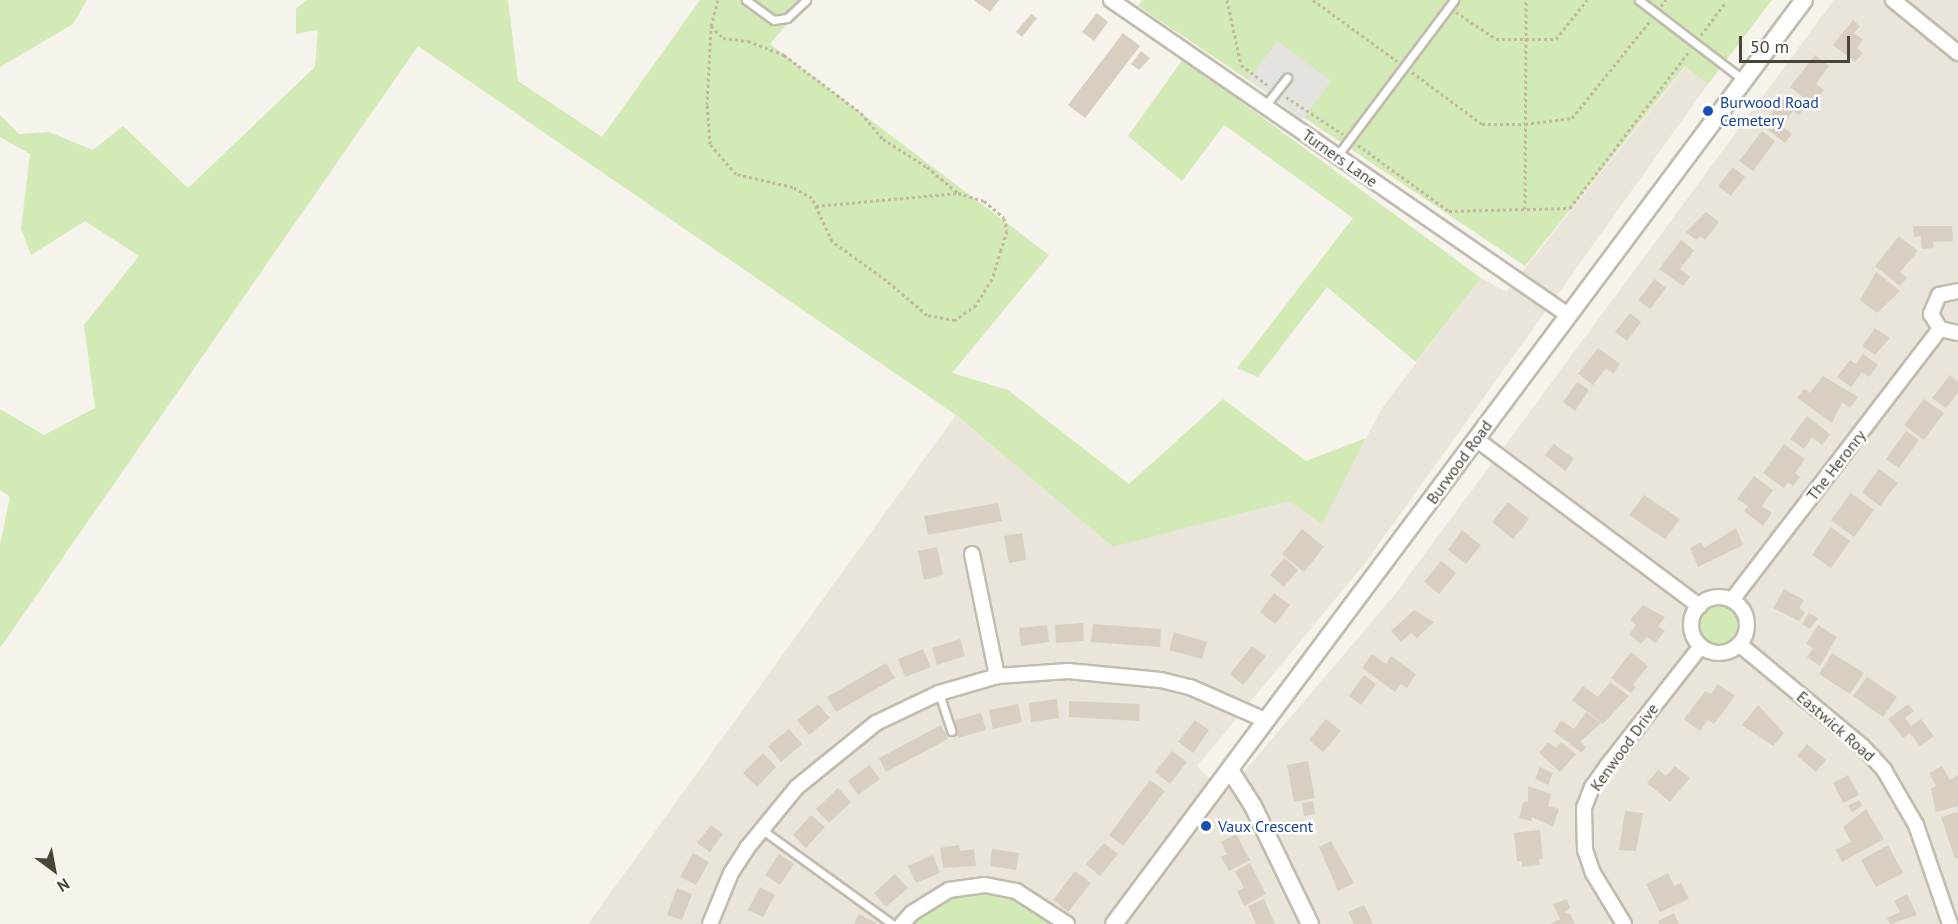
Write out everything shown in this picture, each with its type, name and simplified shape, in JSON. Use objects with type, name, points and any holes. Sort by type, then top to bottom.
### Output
[{"type":"street","name":"Turners Lane","points":[[1111,0],[1568,315]]},
{"type":"street","name":"Burwood Road","points":[[1114,924],[1804,0]]},
{"type":"street","points":[[1893,0],[1958,53]]},
{"type":"street","points":[[1958,291],[1939,295],[1932,307],[1933,321],[1940,329],[1958,333]]},
{"type":"street","name":"The Heronry","points":[[1732,600],[1940,329]]},
{"type":"street","points":[[1476,439],[1699,606]]},
{"type":"street","points":[[972,554],[997,676]]},
{"type":"street","points":[[1713,597],[1732,600],[1742,608],[1747,623],[1739,644],[1724,653],[1701,646],[1691,628],[1699,606],[1713,597]]},
{"type":"street","name":"Eastwick Road","points":[[1739,644],[1862,746],[1884,770],[1916,825],[1950,924]]},
{"type":"street","name":"Kenwood Drive","points":[[1624,924],[1593,873],[1585,850],[1584,808],[1592,787],[1606,766],[1701,646]]},
{"type":"street","points":[[710,924],[731,873],[761,829],[797,787],[844,746],[876,723],[939,693],[997,676],[1068,670],[1161,680],[1215,696],[1267,721]]},
{"type":"street","points":[[1230,770],[1253,806],[1310,924]]},
{"type":"street","points":[[902,924],[912,913],[949,890],[985,885],[1016,891],[1067,924]]},
{"type":"lane","points":[[746,0],[774,20],[787,18],[806,0]]},
{"type":"lane","points":[[1337,156],[1454,0]]},
{"type":"lane","points":[[1640,0],[1745,81]]},
{"type":"lane","points":[[1265,106],[1287,78]]},
{"type":"lane","points":[[939,693],[951,731]]},
{"type":"lane","points":[[761,829],[892,924]]},
{"type":"path","points":[[718,0],[711,26],[707,105],[710,144],[736,174],[793,187],[812,198],[832,241],[851,258],[886,280],[927,315],[955,320],[976,305],[992,279],[1007,231],[1004,218],[984,201],[958,193],[816,206]]},
{"type":"path","points":[[1227,0],[1240,65],[1350,138],[1449,211],[1570,208],[1724,4]]},
{"type":"path","points":[[1313,0],[1482,124],[1525,124],[1572,118],[1666,0]]},
{"type":"path","points":[[1525,209],[1526,0]]},
{"type":"path","points":[[1449,7],[1496,39],[1556,39],[1587,0]]},
{"type":"path","points":[[711,26],[723,38],[748,41],[784,55],[861,113],[883,139],[927,166],[958,193]]},
{"type":"shaded area","points":[[1834,0],[1958,0],[1958,924],[588,924],[956,415],[1113,547],[1289,500],[1322,523],[1382,408],[1481,278],[1506,292],[1686,66],[1708,84],[1366,562],[1197,766],[1225,794],[1393,597]]},
{"type":"shaded area","points":[[1278,41],[1331,81],[1302,120],[1248,79]]},
{"type":"green space","points":[[0,0],[87,0],[73,24],[0,67]]},
{"type":"green space","points":[[306,0],[508,0],[518,81],[602,137],[700,0],[808,0],[770,44],[1049,255],[952,373],[1008,390],[1129,484],[1223,399],[1306,461],[1366,438],[1322,524],[1289,501],[1113,547],[956,415],[418,46],[0,648],[0,545],[10,497],[0,490],[0,409],[44,435],[95,408],[84,325],[139,256],[85,221],[31,255],[21,229],[30,154],[0,137],[0,115],[19,134],[49,132],[93,150],[123,126],[188,188],[315,67],[318,30],[296,34],[296,9]]},
{"type":"green space","points":[[1142,0],[1772,0],[1708,84],[1685,66],[1525,266],[1138,6]]},
{"type":"green space","points":[[1183,59],[1481,278],[1416,362],[1327,287],[1258,377],[1237,368],[1353,218],[1224,125],[1182,181],[1128,136]]},
{"type":"green space","points":[[1719,602],[1735,609],[1742,625],[1735,641],[1719,648],[1703,641],[1696,625],[1703,609]]},
{"type":"green space","points":[[973,891],[1016,897],[1055,924],[908,924],[936,902]]},
{"type":"building","points":[[974,0],[999,0],[990,12]]},
{"type":"building","points":[[1097,13],[1108,22],[1094,41],[1082,32]]},
{"type":"building","points":[[1031,14],[1037,18],[1022,37],[1016,32]]},
{"type":"building","points":[[1853,20],[1860,26],[1854,33],[1863,40],[1857,48],[1863,53],[1855,62],[1833,45]]},
{"type":"building","points":[[1123,33],[1140,46],[1085,118],[1068,105]]},
{"type":"building","points":[[1141,51],[1150,58],[1139,70],[1131,64]]},
{"type":"building","points":[[1815,55],[1829,66],[1816,84],[1824,90],[1813,105],[1790,87]]},
{"type":"building","points":[[1785,97],[1805,107],[1799,115],[1793,111],[1782,126],[1792,134],[1785,143],[1762,125]]},
{"type":"building","points":[[1762,131],[1775,141],[1753,171],[1739,161]]},
{"type":"building","points":[[1733,167],[1745,177],[1731,196],[1718,186]]},
{"type":"building","points":[[1706,212],[1719,222],[1705,240],[1700,236],[1696,240],[1686,232]]},
{"type":"building","points":[[1913,226],[1952,226],[1953,241],[1933,242],[1934,248],[1922,249],[1921,236],[1914,237]]},
{"type":"building","points":[[1899,236],[1918,251],[1900,272],[1907,278],[1900,286],[1875,266]]},
{"type":"building","points":[[1681,240],[1694,250],[1680,269],[1690,277],[1683,286],[1659,269]]},
{"type":"building","points":[[1876,272],[1900,291],[1877,313],[1860,300]]},
{"type":"building","points":[[1655,279],[1666,288],[1650,309],[1638,300]]},
{"type":"building","points":[[1630,313],[1641,322],[1627,341],[1615,332]]},
{"type":"building","points":[[1875,328],[1890,338],[1875,355],[1862,346]]},
{"type":"building","points":[[1598,348],[1620,364],[1613,374],[1606,368],[1593,385],[1578,374]]},
{"type":"building","points":[[1863,354],[1878,365],[1869,377],[1862,372],[1851,387],[1837,377],[1850,360],[1856,364]]},
{"type":"building","points":[[1950,375],[1958,382],[1958,393],[1946,408],[1932,398]]},
{"type":"building","points":[[1823,376],[1858,397],[1850,408],[1842,402],[1832,423],[1797,398],[1804,389],[1810,393]]},
{"type":"building","points":[[1577,382],[1589,390],[1575,411],[1563,402]]},
{"type":"building","points":[[1924,399],[1944,413],[1924,440],[1904,425]]},
{"type":"building","points":[[1807,416],[1830,434],[1822,445],[1812,437],[1804,449],[1790,439]]},
{"type":"building","points":[[1906,431],[1919,440],[1899,468],[1886,459]]},
{"type":"building","points":[[1554,444],[1574,459],[1565,471],[1545,455]]},
{"type":"building","points":[[1784,444],[1805,459],[1795,473],[1800,477],[1793,486],[1788,482],[1784,488],[1763,473]]},
{"type":"building","points":[[1879,469],[1898,483],[1880,506],[1862,492]]},
{"type":"building","points":[[1754,476],[1773,490],[1762,506],[1772,513],[1763,526],[1744,511],[1748,506],[1737,499]]},
{"type":"building","points":[[1851,493],[1874,510],[1854,537],[1831,520]]},
{"type":"building","points":[[1644,495],[1680,519],[1665,539],[1629,515]]},
{"type":"building","points":[[1508,502],[1529,519],[1513,539],[1492,522]]},
{"type":"building","points":[[998,503],[1002,521],[928,535],[924,516]]},
{"type":"building","points":[[1831,527],[1850,541],[1831,568],[1812,555]]},
{"type":"building","points":[[1736,528],[1743,545],[1698,567],[1690,548],[1701,542],[1704,548]]},
{"type":"building","points":[[1302,529],[1324,547],[1304,572],[1282,554]]},
{"type":"building","points":[[1462,530],[1481,545],[1466,564],[1448,550]]},
{"type":"building","points":[[1022,533],[1026,560],[1009,563],[1004,536]]},
{"type":"building","points":[[937,547],[943,575],[924,580],[918,551]]},
{"type":"building","points":[[1284,558],[1298,570],[1284,587],[1270,575]]},
{"type":"building","points":[[1441,561],[1456,573],[1439,594],[1424,582]]},
{"type":"building","points":[[1784,589],[1804,600],[1799,608],[1805,613],[1799,621],[1773,608]]},
{"type":"building","points":[[1274,593],[1290,605],[1275,624],[1260,612]]},
{"type":"building","points":[[1643,605],[1665,617],[1658,626],[1665,631],[1655,643],[1647,637],[1641,644],[1629,634],[1636,625],[1630,620]]},
{"type":"building","points":[[1414,610],[1434,622],[1417,638],[1411,633],[1401,642],[1391,631]]},
{"type":"building","points":[[1809,613],[1818,618],[1810,629],[1802,624]]},
{"type":"building","points":[[1083,623],[1084,641],[1056,643],[1055,625]]},
{"type":"building","points":[[1093,624],[1161,629],[1160,647],[1091,642]]},
{"type":"building","points":[[1047,625],[1049,642],[1021,646],[1019,628]]},
{"type":"building","points":[[1818,625],[1837,637],[1820,666],[1807,657],[1813,648],[1806,644]]},
{"type":"building","points":[[1174,632],[1207,642],[1202,659],[1169,650]]},
{"type":"building","points":[[960,639],[965,656],[937,665],[932,648]]},
{"type":"building","points":[[1252,646],[1266,656],[1243,685],[1230,674]]},
{"type":"building","points":[[923,649],[931,667],[905,677],[898,659]]},
{"type":"building","points":[[1631,652],[1648,666],[1633,685],[1636,687],[1631,693],[1611,678]]},
{"type":"building","points":[[1832,653],[1864,673],[1850,694],[1819,674]]},
{"type":"building","points":[[1372,654],[1386,664],[1391,656],[1416,674],[1407,688],[1401,684],[1395,692],[1362,668]]},
{"type":"building","points":[[886,663],[895,678],[836,712],[827,697]]},
{"type":"building","points":[[1364,675],[1376,684],[1361,705],[1349,696]]},
{"type":"building","points":[[1867,677],[1897,697],[1883,717],[1853,696]]},
{"type":"building","points":[[1610,682],[1629,696],[1603,724],[1572,700],[1583,686],[1598,697]]},
{"type":"building","points":[[1718,684],[1735,696],[1714,724],[1708,720],[1700,731],[1684,719],[1705,691],[1711,694]]},
{"type":"building","points":[[1057,699],[1059,718],[1031,722],[1029,703]]},
{"type":"building","points":[[1069,701],[1140,704],[1139,721],[1069,717]]},
{"type":"building","points":[[818,704],[830,718],[809,735],[797,720]]},
{"type":"building","points":[[1018,704],[1022,722],[993,729],[989,710]]},
{"type":"building","points":[[1908,704],[1914,711],[1905,718],[1911,726],[1921,719],[1934,736],[1920,746],[1910,733],[1903,738],[1888,719]]},
{"type":"building","points":[[1758,705],[1784,733],[1773,746],[1742,725]]},
{"type":"building","points":[[1586,712],[1601,723],[1580,742],[1586,747],[1582,753],[1554,732],[1561,720],[1574,729]]},
{"type":"building","points":[[981,713],[986,730],[958,738],[953,721]]},
{"type":"building","points":[[1326,719],[1341,731],[1323,752],[1309,740]]},
{"type":"building","points":[[1195,720],[1209,730],[1193,753],[1178,742]]},
{"type":"building","points":[[941,725],[948,739],[886,772],[879,758]]},
{"type":"building","points":[[789,729],[802,744],[781,762],[768,746]]},
{"type":"building","points":[[1548,742],[1556,748],[1561,742],[1576,754],[1560,772],[1539,753]]},
{"type":"building","points":[[1807,744],[1826,760],[1816,772],[1797,756]]},
{"type":"building","points":[[1172,751],[1187,762],[1170,784],[1155,772]]},
{"type":"building","points":[[763,753],[776,767],[757,787],[743,773]]},
{"type":"building","points":[[1308,761],[1315,798],[1294,802],[1287,765]]},
{"type":"building","points":[[869,765],[880,779],[858,795],[848,781]]},
{"type":"building","points":[[1675,766],[1690,778],[1670,802],[1647,783],[1658,770],[1666,776]]},
{"type":"building","points":[[1942,766],[1950,780],[1958,775],[1958,806],[1936,812],[1931,789],[1936,786],[1929,773]]},
{"type":"building","points":[[1540,767],[1553,773],[1548,785],[1535,779]]},
{"type":"building","points":[[1848,775],[1859,795],[1843,803],[1833,783]]},
{"type":"building","points":[[1150,780],[1165,791],[1123,846],[1109,835]]},
{"type":"building","points":[[1528,786],[1551,794],[1548,806],[1559,809],[1553,827],[1532,817],[1531,821],[1519,818],[1523,803],[1528,801]]},
{"type":"building","points":[[838,788],[851,802],[829,823],[816,809]]},
{"type":"building","points":[[1859,800],[1863,806],[1852,812],[1848,806]]},
{"type":"building","points":[[1313,801],[1315,814],[1304,816],[1302,803]]},
{"type":"building","points":[[1866,809],[1884,839],[1842,862],[1836,850],[1851,842],[1843,827]]},
{"type":"building","points":[[1625,811],[1643,813],[1636,851],[1619,850]]},
{"type":"building","points":[[1958,812],[1958,858],[1955,859],[1941,817]]},
{"type":"building","points":[[811,815],[825,827],[806,848],[793,835]]},
{"type":"building","points":[[711,825],[723,834],[710,852],[697,843]]},
{"type":"building","points":[[1540,830],[1543,859],[1539,859],[1540,865],[1522,867],[1522,861],[1517,861],[1514,833]]},
{"type":"building","points":[[1236,834],[1250,860],[1229,871],[1221,857],[1227,854],[1221,842]]},
{"type":"building","points":[[1331,841],[1354,883],[1338,891],[1319,847]]},
{"type":"building","points":[[1104,843],[1118,854],[1100,876],[1086,864]]},
{"type":"building","points":[[959,845],[960,851],[974,849],[976,866],[943,868],[940,848]]},
{"type":"building","points":[[1888,845],[1903,873],[1876,887],[1861,860]]},
{"type":"building","points":[[992,849],[1019,853],[1016,870],[990,866]]},
{"type":"building","points":[[693,853],[709,862],[696,885],[680,877]]},
{"type":"building","points":[[779,854],[794,864],[780,885],[765,875]]},
{"type":"building","points":[[933,855],[940,873],[916,883],[908,866]]},
{"type":"building","points":[[1250,863],[1266,894],[1244,906],[1237,891],[1244,888],[1235,871]]},
{"type":"building","points":[[1075,871],[1091,883],[1068,912],[1053,900]]},
{"type":"building","points":[[1668,873],[1674,886],[1681,883],[1689,899],[1660,912],[1646,884]]},
{"type":"building","points":[[895,874],[908,888],[886,907],[874,893]]},
{"type":"building","points":[[760,887],[775,895],[763,917],[748,910]]},
{"type":"building","points":[[677,888],[692,894],[682,920],[667,915]]},
{"type":"building","points":[[1907,894],[1917,915],[1890,924],[1887,918],[1900,912],[1894,901]]},
{"type":"building","points":[[1264,899],[1275,924],[1256,924],[1248,906]]},
{"type":"building","points":[[1567,899],[1570,908],[1564,912],[1570,914],[1575,924],[1550,924],[1560,919],[1553,904]]},
{"type":"building","points":[[1364,905],[1373,924],[1354,924],[1348,912]]},
{"type":"building","points":[[1674,913],[1679,924],[1659,924],[1658,921]]},
{"type":"building","points":[[859,914],[878,924],[854,924]]},
{"type":"place","name":"Burwood Road Cemetery","points":[[1708,111]]},
{"type":"place","name":"Vaux Crescent","points":[[1206,826]]}]
